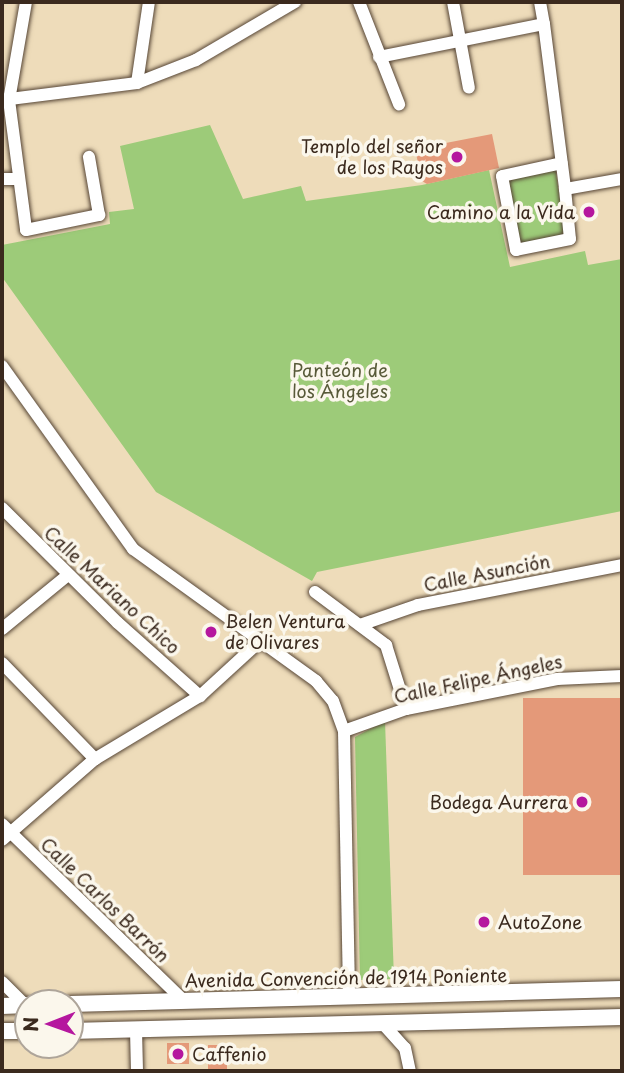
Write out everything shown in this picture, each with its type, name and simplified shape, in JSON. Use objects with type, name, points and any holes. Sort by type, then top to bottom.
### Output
[{"type":"main road","name":"Avenida Convención de 1914 Poniente","points":[[84,1004],[622,989]]},
{"type":"main road","points":[[84,1031],[384,1026],[622,1017]]},
{"type":"street","points":[[26,2],[6,100],[26,230],[94,218],[99,209],[89,157]]},
{"type":"street","points":[[137,83],[149,2]]},
{"type":"street","points":[[6,100],[137,83],[196,60],[295,2]]},
{"type":"street","points":[[359,2],[398,104]]},
{"type":"street","points":[[453,2],[469,88]]},
{"type":"street","points":[[540,2],[562,163],[570,239],[516,250],[502,176],[562,163]]},
{"type":"street","points":[[379,57],[544,24]]},
{"type":"street","points":[[2,179],[16,178]]},
{"type":"street","points":[[565,189],[622,179]]},
{"type":"street","points":[[2,366],[133,550],[260,641],[327,693],[344,731],[349,998]]},
{"type":"street","name":"Calle Mariano Chico","points":[[2,508],[68,575],[200,696]]},
{"type":"street","name":"Calle Asunción","points":[[360,625],[418,604],[622,565]]},
{"type":"street","points":[[2,629],[68,575]]},
{"type":"street","points":[[315,592],[386,645],[406,709]]},
{"type":"street","points":[[5,832],[95,759],[200,696],[260,641]]},
{"type":"street","points":[[2,663],[95,759]]},
{"type":"street","name":"Calle Felipe Ángeles","points":[[344,731],[406,709],[556,679],[622,676]]},
{"type":"street","name":"Calle Carlos Barrón","points":[[5,832],[184,1001]]},
{"type":"street","points":[[405,1048],[413,1025]]},
{"type":"street","points":[[384,1026],[405,1048],[410,1071]]},
{"type":"street","points":[[136,1030],[137,1071]]},
{"type":"green space","name":"Panteón de los Ángeles","points":[[210,125],[243,199],[301,186],[306,201],[422,185],[489,170],[510,267],[585,251],[588,265],[622,259],[622,511],[317,572],[312,581],[156,492],[2,277],[2,245],[110,224],[109,212],[134,209],[120,146]]},
{"type":"green space","points":[[555,167],[566,236],[516,244],[505,175]]},
{"type":"green space","points":[[385,721],[394,979],[360,980],[355,737]]},
{"type":"building","name":"Templo del señor de los Rayos","points":[[492,134],[499,168],[427,184],[422,181],[415,149]]},
{"type":"building","points":[[523,698],[622,698],[622,875],[523,875]]},
{"type":"building","name":"Caffenio","points":[[167,1043],[189,1043],[189,1064],[167,1064]]},
{"type":"building","points":[[208,1045],[227,1045],[227,1071],[208,1071]]},
{"type":"place","name":"Templo del señor de los Rayos","points":[[457,157]]},
{"type":"place","name":"Camino a la Vida","points":[[589,212]]},
{"type":"place","name":"Belen Ventura de Olivares","points":[[211,632]]},
{"type":"place","name":"Bodega Aurrera","points":[[582,802]]},
{"type":"place","name":"AutoZone","points":[[484,922]]},
{"type":"place","name":"Caffenio","points":[[178,1054]]}]
